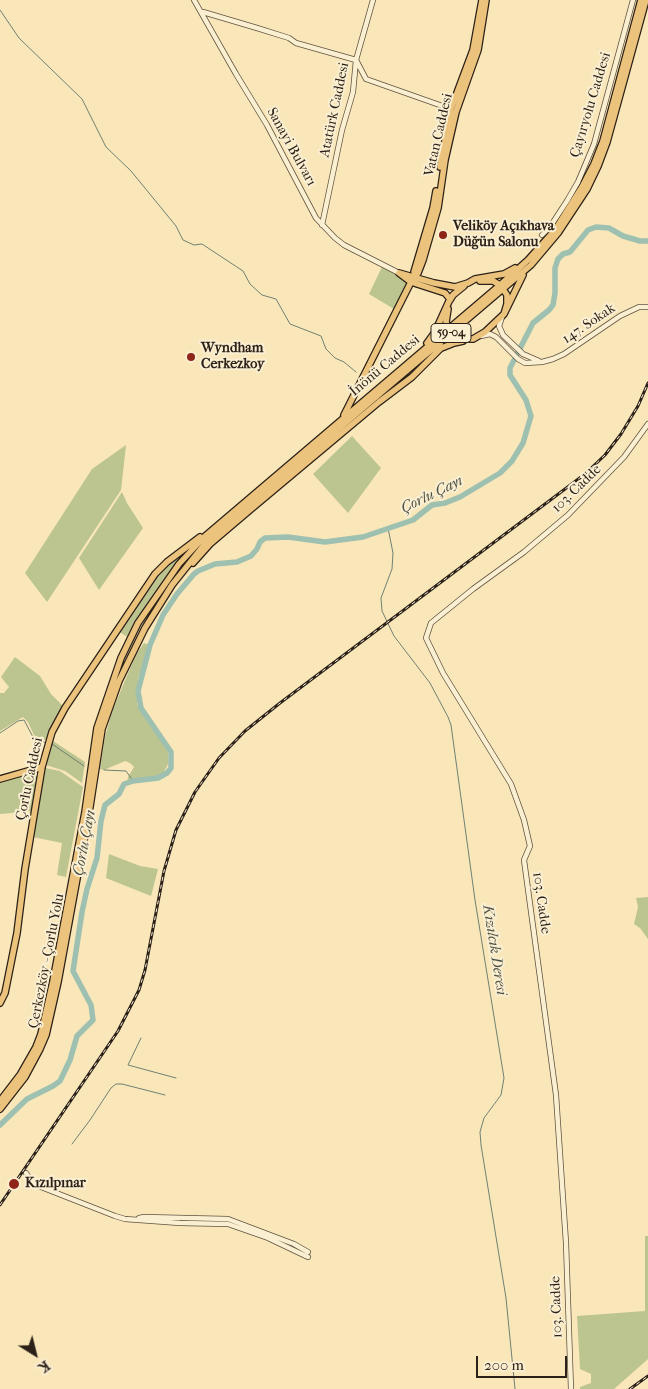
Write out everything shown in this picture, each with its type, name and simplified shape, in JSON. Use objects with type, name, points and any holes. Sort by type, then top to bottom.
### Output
[{"type":"main road","name":"Vatan Caddesi","points":[[339,422],[346,412],[413,278],[433,208],[441,158],[454,107],[473,50],[482,0]]},
{"type":"main road","name":"Vatan Caddesi","points":[[454,107],[478,50],[486,0]]},
{"type":"main road","name":"İnönü Caddesi","points":[[222,521],[530,263],[570,208],[594,164],[610,116],[641,0]]},
{"type":"main road","name":"59-04","points":[[530,263],[558,233],[574,211],[598,166],[615,118],[646,0]]},
{"type":"main road","points":[[404,369],[432,337],[450,299],[468,283],[475,279],[510,272],[530,263]]},
{"type":"main road","points":[[404,369],[442,347],[473,339],[491,327],[504,314],[520,279],[530,263]]},
{"type":"main road","points":[[399,273],[445,292],[450,299],[446,322],[449,331],[461,339],[473,339]]},
{"type":"main road","points":[[413,278],[455,286],[484,280],[494,281],[502,287],[507,295],[504,314]]},
{"type":"main road","points":[[160,603],[180,577],[210,544],[378,402],[412,377],[442,347]]},
{"type":"main road","name":"59-04","points":[[160,603],[184,567],[208,540],[404,369]]},
{"type":"main road","name":"59-04","points":[[0,1109],[36,1047],[45,1020],[98,728],[121,658],[138,623],[165,582],[199,542],[222,521]]},
{"type":"main road","name":"Çorlu Caddesi","points":[[0,1003],[5,993],[17,933],[24,874],[42,767],[52,732],[65,708],[155,574],[167,562],[222,521]]},
{"type":"main road","name":"Çerkezköy - Çorlu Yolu","points":[[12,1090],[34,1062],[46,1036],[50,1021],[90,813],[102,729],[128,660],[160,603]]},
{"type":"main road","points":[[0,779],[42,767]]},
{"type":"main road","name":"59-04","points":[[0,1101],[12,1090]]},
{"type":"main road","points":[[0,1097],[12,1090]]},
{"type":"street","name":"Sanayi Bulvarı","points":[[194,0],[267,125],[316,218],[344,245],[399,273]]},
{"type":"street","name":"Atatürk Caddesi","points":[[322,225],[342,130],[353,92],[356,60],[373,0]]},
{"type":"street","name":"Çayıryolu Caddesi","points":[[542,235],[550,227],[578,182],[594,144],[633,0]]},
{"type":"street","points":[[202,13],[257,28],[356,60],[366,79],[454,107]]},
{"type":"street","name":"147. Sokak","points":[[542,362],[564,354],[620,316],[639,307],[648,307]]},
{"type":"street","points":[[504,314],[500,322],[500,329],[504,335],[523,354],[542,362]]},
{"type":"street","points":[[473,339],[490,334],[496,337],[518,359],[525,363],[542,362]]},
{"type":"street","name":"103. Cadde","points":[[571,1389],[566,1243],[556,1095],[524,860],[530,846],[524,820],[511,784],[443,673],[426,638],[431,622],[524,552],[568,516],[624,457],[648,424]]},
{"type":"street","points":[[26,1173],[31,1181],[48,1190],[125,1219],[228,1224],[308,1255]]},
{"type":"green space","points":[[382,267],[404,279],[407,283],[394,309],[369,294]]},
{"type":"green space","points":[[352,436],[381,468],[348,513],[313,474]]},
{"type":"green space","points":[[126,445],[121,490],[47,602],[25,573],[92,469]]},
{"type":"green space","points":[[122,492],[143,528],[99,590],[79,558]]},
{"type":"green space","points":[[190,547],[164,582],[129,638],[118,631],[156,575],[167,563]]},
{"type":"green space","points":[[144,643],[149,645],[145,665],[138,678],[137,704],[168,752],[168,764],[163,774],[127,785],[128,777],[134,767],[130,763],[125,761],[104,770],[100,769],[105,737],[112,712],[137,653]]},
{"type":"green space","points":[[15,657],[40,676],[51,694],[65,708],[48,741],[34,735],[28,722],[23,717],[0,731],[0,693],[4,693],[9,687],[1,677]]},
{"type":"green space","points":[[53,741],[85,762],[82,783],[65,771],[46,765]]},
{"type":"green space","points":[[45,768],[60,771],[83,787],[66,877],[57,875],[62,843],[33,837]]},
{"type":"green space","points":[[28,773],[39,777],[34,811],[0,814],[0,781]]},
{"type":"green space","points":[[109,854],[140,866],[158,869],[151,896],[106,878]]},
{"type":"green space","points":[[648,897],[648,939],[640,928],[634,924],[638,907],[636,898]]},
{"type":"green space","points":[[645,1236],[648,1236],[648,1359],[614,1389],[580,1389],[580,1387],[591,1383],[591,1374],[580,1369],[577,1316],[645,1311]]},
{"type":"waterway","points":[[0,10],[19,38],[82,99],[106,147],[131,171],[176,226],[183,240],[194,245],[202,244],[243,271],[250,284],[262,295],[276,299],[290,324],[321,336],[326,349],[335,358],[344,362],[356,372]]},
{"type":"waterway","name":"Çorlu Çayı","points":[[0,1125],[27,1099],[60,1081],[70,1060],[77,1036],[93,1020],[91,1005],[73,971],[82,912],[97,858],[101,821],[105,805],[119,794],[124,784],[158,778],[167,773],[171,768],[171,752],[141,708],[138,691],[150,645],[163,615],[177,594],[198,571],[215,564],[237,562],[251,556],[265,538],[288,537],[325,542],[363,537],[413,520],[432,505],[445,503],[460,497],[500,473],[512,461],[523,443],[531,416],[526,400],[510,375],[510,368],[533,323],[553,305],[555,268],[558,259],[563,254],[570,252],[588,230],[596,227],[609,228],[623,236],[640,241],[648,241]]},
{"type":"waterway","name":"Kızılcık Deresi","points":[[388,528],[393,553],[392,569],[381,598],[382,611],[394,636],[430,683],[451,725],[475,900],[504,1078],[501,1095],[484,1118],[480,1132],[506,1298],[515,1389]]},
{"type":"waterway","points":[[0,733],[18,721],[24,720],[33,737],[46,743]]},
{"type":"waterway","points":[[52,744],[84,766]]},
{"type":"waterway","points":[[104,770],[126,771],[133,781]]},
{"type":"waterway","points":[[141,1038],[128,1065],[176,1078]]},
{"type":"waterway","points":[[72,1144],[111,1088],[116,1084],[165,1095]]},
{"type":"railway","points":[[0,1205],[118,1031],[139,990],[145,970],[164,871],[176,830],[195,792],[219,758],[245,731],[280,703],[585,474],[605,455],[621,434],[638,406],[648,383]]},
{"type":"railway","points":[[630,1389],[648,1376]]},
{"type":"place","name":"Veliköy Açıkhava Düğün Salonu","points":[[443,235]]},
{"type":"place","name":"Wyndham Cerkezkoy","points":[[191,357]]},
{"type":"place","name":"Kızılpınar","points":[[14,1184]]}]
